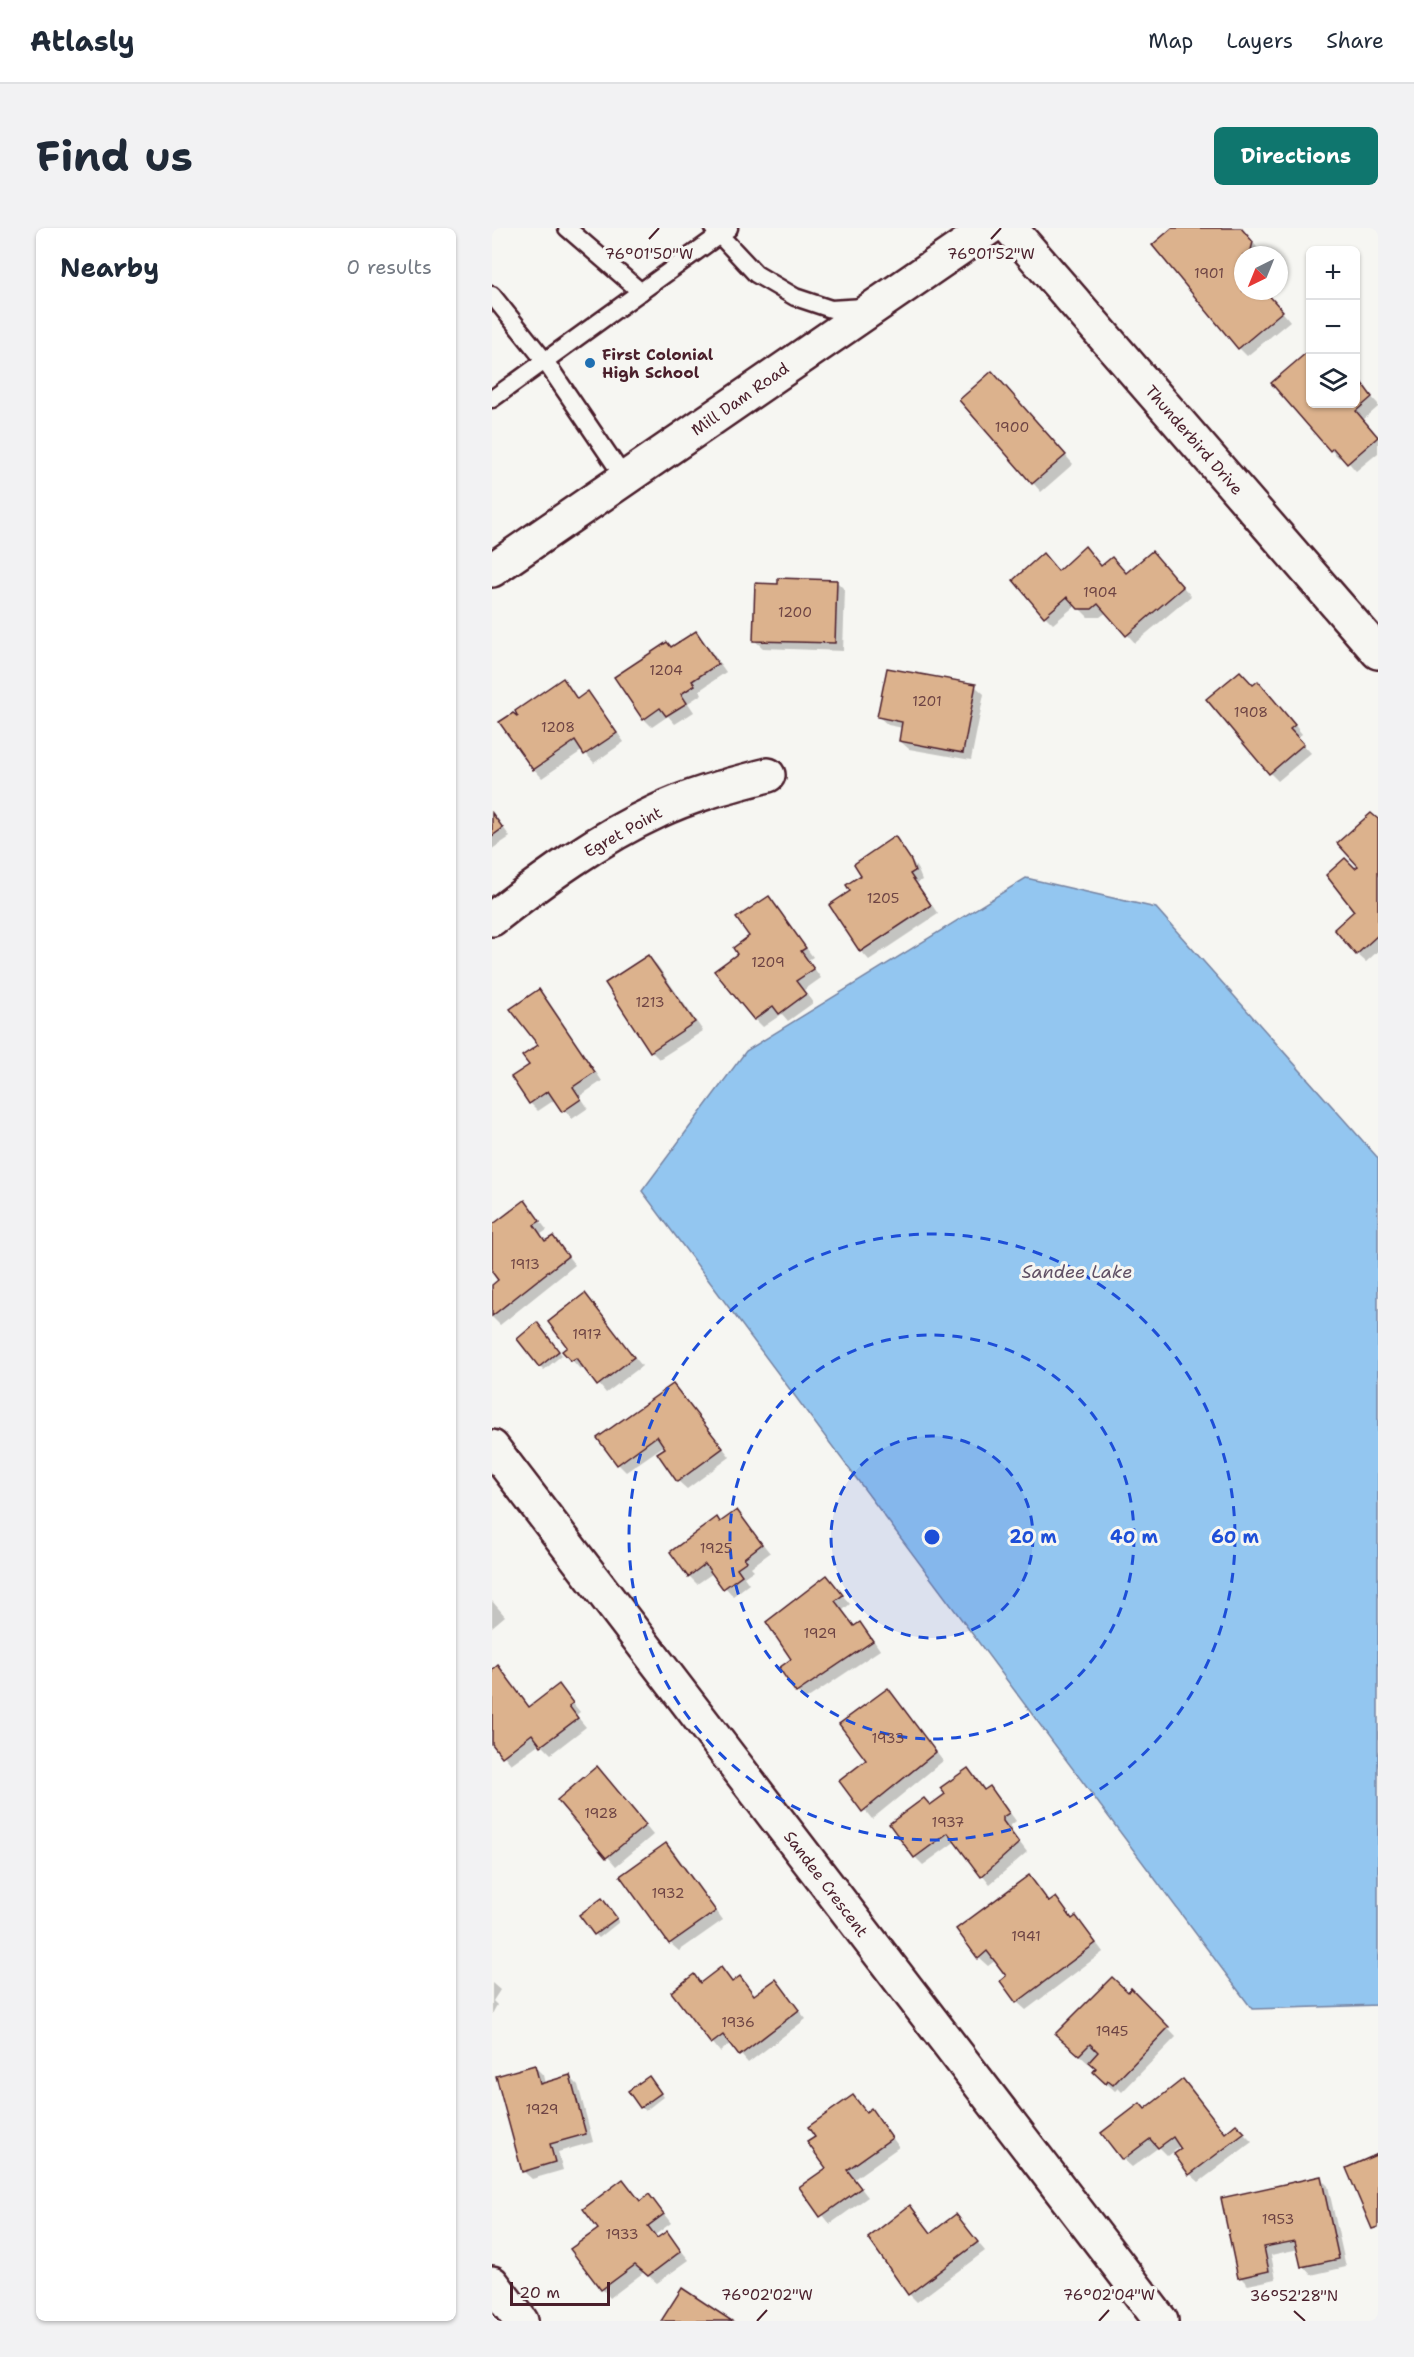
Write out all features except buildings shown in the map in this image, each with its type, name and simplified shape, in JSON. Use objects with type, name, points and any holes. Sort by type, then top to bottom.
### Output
[{"type":"street","name":"Mill Dam Road","points":[[492,570],[989,228]]},
{"type":"street","name":"Thunderbird Drive","points":[[1010,228],[1378,652]]},
{"type":"street","name":"Egret Point","points":[[492,919],[519,897],[607,838],[659,810],[719,788],[768,775]]},
{"type":"street","name":"Sandee Crescent","points":[[492,1447],[1161,2321]]},
{"type":"street","points":[[492,2283],[521,2321]]},
{"type":"lane","points":[[567,228],[641,292]]},
{"type":"lane","points":[[492,399],[641,292],[720,230],[756,274],[795,297],[831,309],[875,307]]},
{"type":"lane","points":[[492,295],[545,361],[625,479]]},
{"type":"water","name":"Sandee Lake","points":[[1026,878],[1156,908],[1378,1158],[1378,2005],[1252,2009],[642,1191],[746,1051]]},
{"type":"place","name":"First Colonial High School","points":[[590,363]]}]
